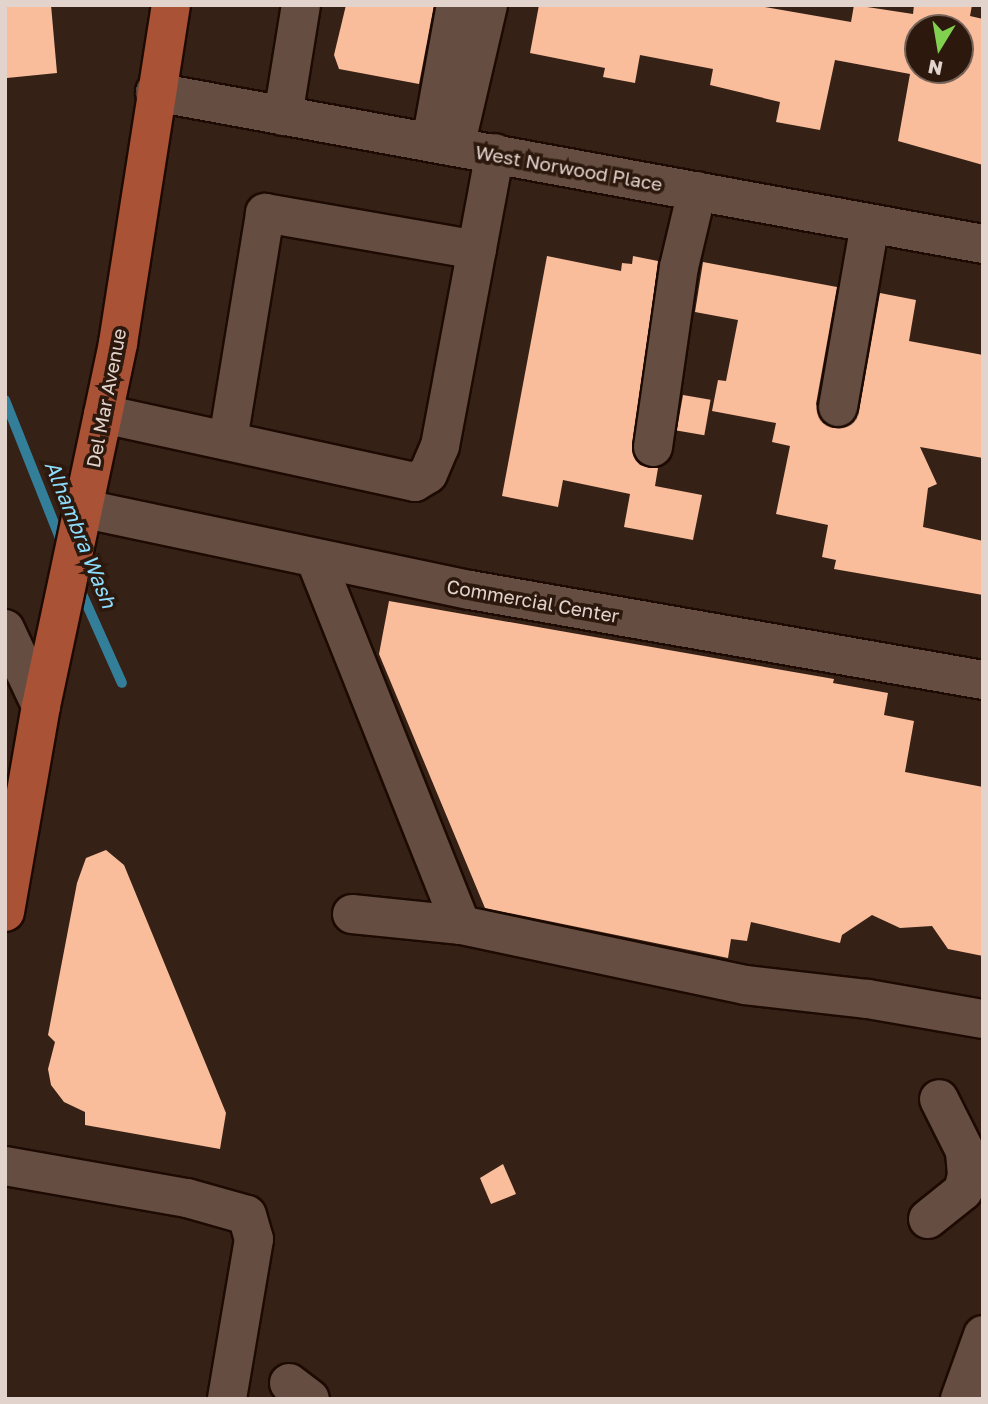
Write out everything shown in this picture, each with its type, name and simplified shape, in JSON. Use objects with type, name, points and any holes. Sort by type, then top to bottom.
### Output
[{"type":"main road","name":"Del Mar Avenue","points":[[5,912],[41,706],[101,425],[171,5]]},
{"type":"street","points":[[283,116],[301,5]]},
{"type":"street","points":[[443,145],[456,5]]},
{"type":"street","points":[[443,145],[488,5]]},
{"type":"street","name":"West Norwood Place","points":[[155,92],[983,244]]},
{"type":"street","points":[[101,425],[228,440],[415,482],[428,474],[440,446],[495,153]]},
{"type":"street","points":[[653,447],[679,267],[697,191]]},
{"type":"street","points":[[228,440],[265,213],[477,250]]},
{"type":"street","points":[[838,407],[870,224]]},
{"type":"street","name":"Commercial Center","points":[[85,509],[470,590],[983,680]]},
{"type":"street","points":[[315,558],[461,925]]},
{"type":"street","points":[[5,629],[41,706]]},
{"type":"street","points":[[352,914],[461,925],[745,985],[868,999],[983,1019]]},
{"type":"street","points":[[929,1103],[964,1152],[967,1175],[963,1191],[937,1212]]},
{"type":"street","points":[[5,1166],[187,1198],[247,1215],[254,1239],[227,1399]]},
{"type":"street","points":[[960,1399],[983,1335]]},
{"type":"building","points":[[5,5],[51,5],[57,73],[7,78]]},
{"type":"building","points":[[346,5],[434,5],[419,84],[339,69],[334,55]]},
{"type":"building","points":[[539,5],[754,5],[851,22],[854,5],[913,14],[904,14],[904,73],[835,60],[820,130],[776,122],[780,102],[710,85],[713,69],[640,55],[635,83],[603,77],[605,68],[530,53]]},
{"type":"building","points":[[914,5],[972,5],[970,14],[913,14]]},
{"type":"building","points":[[974,17],[983,19],[983,165],[898,141],[908,84],[974,84]]},
{"type":"building","points":[[547,256],[621,271],[622,263],[632,264],[633,256],[658,261],[633,454],[640,465],[658,468],[655,486],[702,495],[693,540],[624,527],[630,494],[563,480],[558,507],[502,496]]},
{"type":"building","points":[[703,262],[837,287],[816,404],[823,423],[834,428],[846,427],[859,411],[880,293],[916,300],[909,341],[983,355],[983,458],[920,447],[937,484],[928,488],[923,527],[983,541],[983,595],[834,569],[836,560],[822,557],[828,525],[776,514],[790,446],[772,442],[776,423],[712,411],[718,380],[726,381],[738,320],[695,312]]},
{"type":"building","points":[[683,395],[711,400],[704,435],[677,430]]},
{"type":"building","points":[[389,601],[834,679],[833,683],[888,693],[884,715],[914,721],[905,772],[983,787],[983,956],[948,949],[932,926],[900,928],[872,915],[842,935],[840,943],[751,922],[747,941],[731,939],[728,958],[485,908],[379,654]]},
{"type":"building","points":[[106,850],[124,865],[226,1113],[220,1149],[85,1125],[85,1112],[64,1102],[51,1085],[48,1069],[55,1042],[48,1035],[77,883],[86,858]]},
{"type":"building","points":[[503,1164],[516,1194],[491,1204],[480,1178]]},
{"type":"waterway","name":"Alhambra Wash","points":[[5,400],[63,546]]},
{"type":"waterway","name":"Alhambra Wash","points":[[79,587],[122,683]]}]
